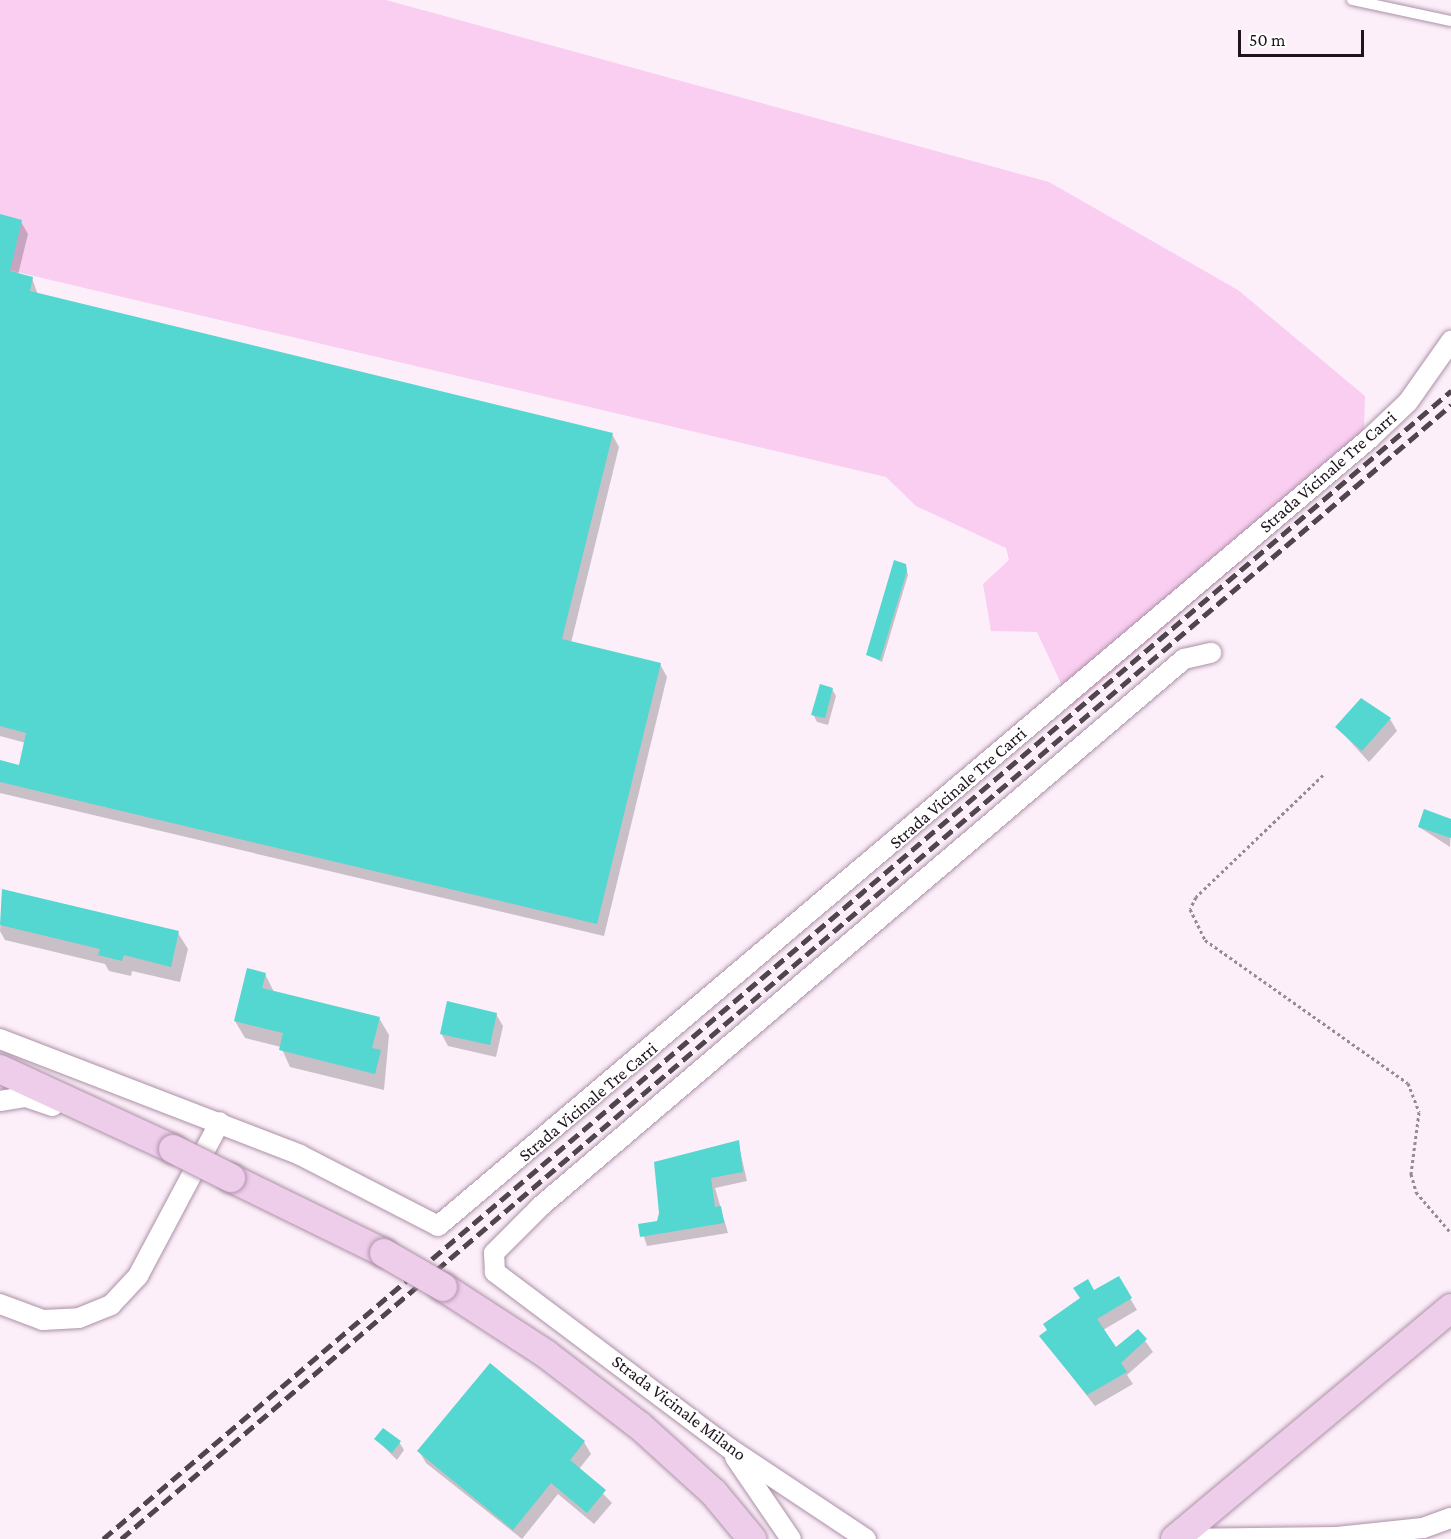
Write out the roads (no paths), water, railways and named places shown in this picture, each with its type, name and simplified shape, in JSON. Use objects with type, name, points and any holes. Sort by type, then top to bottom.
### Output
[{"type":"main road","points":[[0,1069],[173,1149],[384,1253],[443,1287],[583,1381],[714,1493],[752,1539]]},
{"type":"main road","points":[[1175,1539],[1451,1308]]},
{"type":"main road","points":[[714,1493],[736,1506],[770,1539]]},
{"type":"street","name":"Strada Vicinale Tre Carri","points":[[220,1122],[300,1155],[438,1226],[1370,438],[1408,402],[1451,341]]},
{"type":"street","name":"Strada Vicinale Milano","points":[[866,1539],[729,1448],[495,1272],[494,1253],[512,1231],[1184,659],[1211,652]]},
{"type":"street","points":[[0,1039],[220,1122],[138,1275],[111,1305],[79,1318],[43,1320],[0,1304]]},
{"type":"street","points":[[0,1101],[26,1097],[106,1129],[137,1132]]},
{"type":"street","points":[[729,1448],[791,1539]]},
{"type":"street","points":[[1175,1539],[1337,1537],[1423,1528],[1451,1518]]},
{"type":"lane","points":[[1352,0],[1451,21]]},
{"type":"railway","points":[[103,1539],[1451,391]]},
{"type":"railway","points":[[121,1539],[1451,405]]}]
